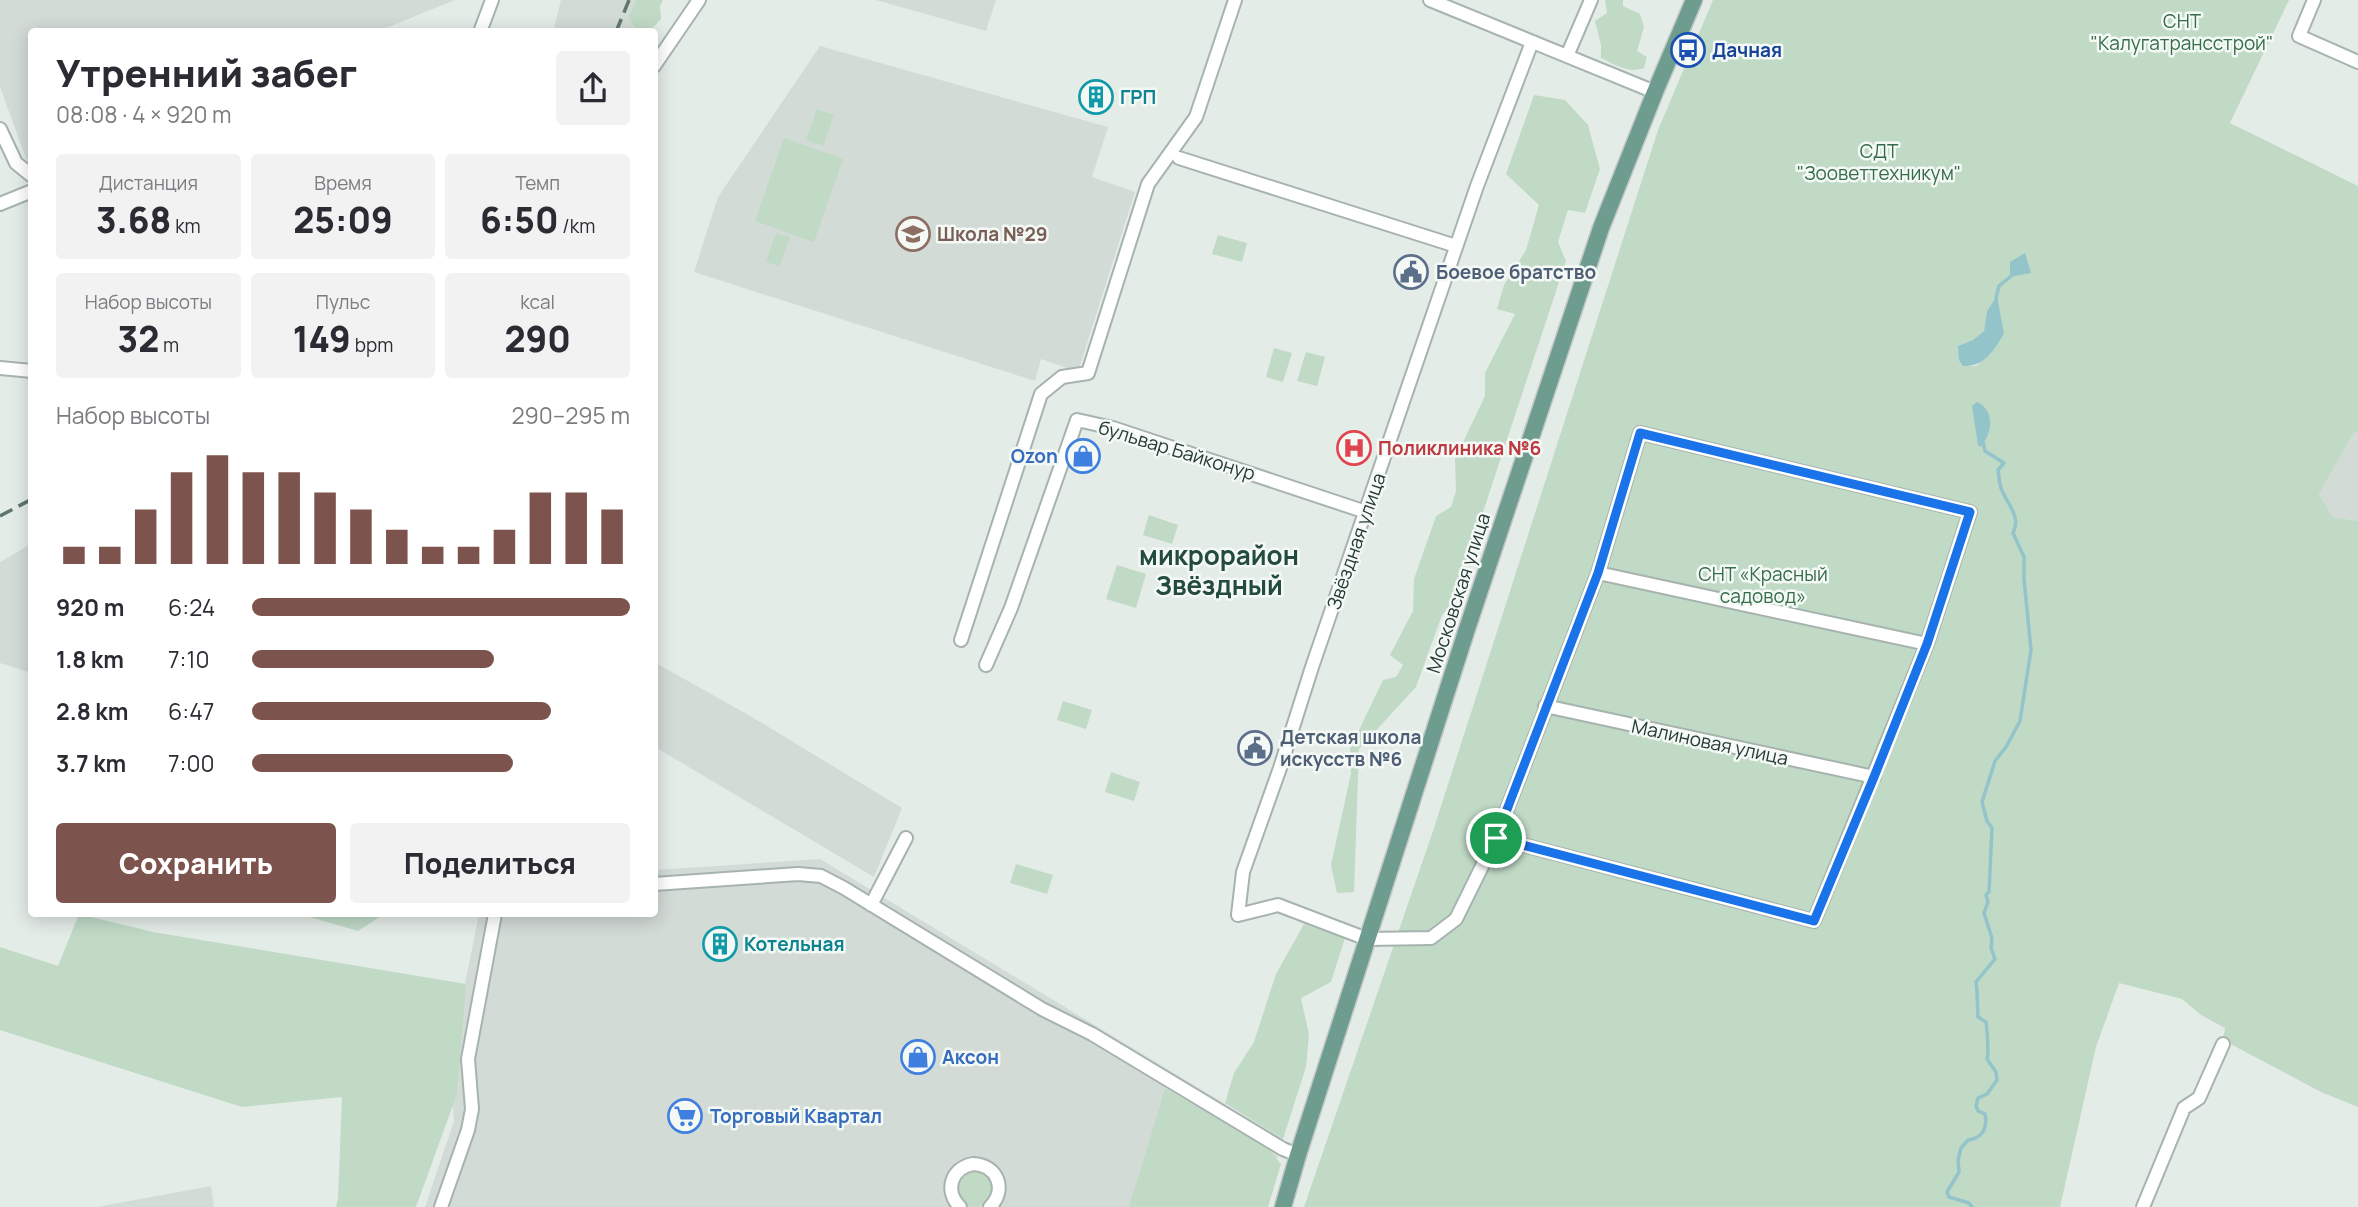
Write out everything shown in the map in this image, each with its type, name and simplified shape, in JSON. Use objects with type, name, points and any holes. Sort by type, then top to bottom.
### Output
[{"type":"main road","name":"Московская улица","points":[[1283,1207],[1297,1155],[1367,939],[1601,228],[1694,0]]},
{"type":"street","points":[[482,28],[492,0]]},
{"type":"street","points":[[658,60],[699,0]]},
{"type":"street","points":[[961,639],[1041,394],[1062,377],[1088,373],[1148,184],[1196,117],[1236,0]]},
{"type":"street","points":[[1430,0],[1655,92]]},
{"type":"street","points":[[1567,57],[1591,0]]},
{"type":"street","points":[[2314,0],[2299,36],[2358,62]]},
{"type":"street","name":"Звёздная улица","points":[[1367,939],[1278,905],[1238,915],[1243,872],[1456,246],[1532,42]]},
{"type":"street","points":[[0,129],[16,163],[28,173]]},
{"type":"street","points":[[1179,158],[1456,246]]},
{"type":"street","points":[[0,204],[28,193]]},
{"type":"street","points":[[0,368],[28,371]]},
{"type":"street","name":"бульвар Байконур","points":[[986,665],[1011,608],[1077,419],[1114,428],[1366,512]]},
{"type":"street","points":[[1367,939],[1431,937],[1456,919],[1496,838],[1598,573],[1640,433],[1970,512],[1927,644],[1814,921],[1496,838]]},
{"type":"street","points":[[1598,573],[1927,644]]},
{"type":"street","name":"Малиновая улица","points":[[1545,706],[1874,777]]},
{"type":"street","points":[[871,905],[905,838]]},
{"type":"street","points":[[658,884],[798,874],[821,876],[1042,1009],[1092,1034],[1297,1155]]},
{"type":"street","points":[[441,1207],[468,1130],[472,1108],[468,1059],[494,917]]},
{"type":"street","points":[[2143,1207],[2185,1108],[2199,1098],[2223,1044]]},
{"type":"street","points":[[959,1207],[950,1189],[953,1177],[961,1168],[973,1164],[991,1170],[998,1180],[999,1193],[990,1207]]},
{"type":"shaded area","points":[[0,0],[455,0],[386,28],[28,28],[28,161],[0,87]]},
{"type":"shaded area","points":[[561,0],[652,0],[636,28],[554,28]]},
{"type":"shaded area","points":[[876,0],[996,0],[986,31]]},
{"type":"shaded area","name":"Школа №29","points":[[820,46],[1108,127],[1092,177],[1135,192],[1078,372],[1041,359],[1035,381],[694,272],[718,197]]},
{"type":"shaded area","points":[[2354,431],[2358,432],[2358,521],[2333,517],[2319,494]]},
{"type":"shaded area","points":[[28,546],[28,672],[0,663],[0,562]]},
{"type":"shaded area","points":[[658,664],[752,717],[902,808],[874,877],[658,749]]},
{"type":"shaded area","points":[[820,859],[1283,1139],[1263,1207],[425,1207],[454,1121],[449,1063],[478,917],[658,917],[658,870]]},
{"type":"shaded area","points":[[211,1186],[214,1207],[97,1207]]},
{"type":"green space","points":[[636,0],[663,0],[660,6],[661,19],[653,28],[636,28],[628,18]]},
{"type":"green space","points":[[1605,0],[1623,0],[1623,6],[1640,14],[1644,27],[1637,51],[1647,57],[1644,68],[1627,69],[1601,58],[1595,21],[1607,13]]},
{"type":"green space","points":[[1713,0],[2289,0],[2230,123],[2358,186],[2358,432],[2354,432],[2319,494],[2333,517],[2358,521],[2358,1107],[2321,1092],[2223,1040],[2225,1028],[2201,1015],[2182,999],[2119,983],[2096,1047],[2060,1207],[1304,1207],[1434,828],[1658,130]],"holes":[[[1997,297],[1991,354],[1976,366],[1963,366],[1958,346],[1973,340],[1984,331],[1987,311]]]},
{"type":"green space","points":[[1534,95],[1565,100],[1588,125],[1600,169],[1585,213],[1568,210],[1558,242],[1566,261],[1453,603],[1442,615],[1416,687],[1359,749],[1354,892],[1337,893],[1331,865],[1351,773],[1350,749],[1383,680],[1396,677],[1403,665],[1390,655],[1413,611],[1414,579],[1436,516],[1451,507],[1456,491],[1455,459],[1485,396],[1485,373],[1515,314],[1497,309],[1504,285],[1526,250],[1539,205],[1506,174]]},
{"type":"green space","points":[[817,109],[834,115],[823,146],[806,140]]},
{"type":"green space","points":[[784,138],[843,159],[814,242],[755,221]]},
{"type":"green space","points":[[776,233],[790,237],[780,266],[766,262]]},
{"type":"green space","points":[[1218,235],[1247,243],[1242,262],[1212,254]]},
{"type":"green space","points":[[1274,348],[1292,353],[1283,382],[1266,377]]},
{"type":"green space","points":[[1306,352],[1325,357],[1317,386],[1297,381]]},
{"type":"green space","points":[[1149,515],[1178,525],[1172,544],[1143,535]]},
{"type":"green space","points":[[1117,565],[1146,574],[1136,608],[1106,599]]},
{"type":"green space","points":[[1063,701],[1092,710],[1086,729],[1057,720]]},
{"type":"green space","points":[[1111,772],[1140,782],[1134,801],[1105,792]]},
{"type":"green space","points":[[1016,864],[1053,875],[1047,894],[1010,883]]},
{"type":"green space","points":[[78,917],[91,917],[153,932],[466,984],[457,1094],[416,1207],[336,1207],[342,1097],[242,1107],[0,1030],[0,947],[58,966]]},
{"type":"green space","points":[[309,917],[379,917],[358,931]]},
{"type":"green space","points":[[1304,924],[1345,938],[1331,982],[1301,998],[1309,1035],[1306,1067],[1283,1139],[1225,1103],[1234,1073],[1254,1042],[1276,974]]},
{"type":"green space","points":[[1165,1089],[1264,1144],[1281,1164],[1268,1207],[1129,1207]]},
{"type":"green space","points":[[975,1169],[988,1175],[994,1188],[988,1201],[975,1207],[962,1201],[956,1188],[962,1175]]},
{"type":"water","points":[[2025,253],[2031,273],[2010,277],[2010,262]]},
{"type":"water","points":[[1997,296],[2004,334],[1983,361],[1963,366],[1959,360],[1958,346],[1973,340],[1984,331],[1987,311]]},
{"type":"water","points":[[1977,402],[1987,411],[1990,423],[1988,436],[1980,447],[1972,406]]},
{"type":"waterway","points":[[1996,298],[1999,286],[2010,277]]},
{"type":"waterway","points":[[1972,1207],[1969,1203],[1949,1197],[1947,1192],[1959,1172],[1961,1148],[1968,1140],[1980,1135],[1985,1128],[1985,1114],[1978,1111],[1976,1106],[1978,1098],[1987,1094],[1997,1080],[1996,1072],[1987,1059],[1986,1022],[1978,1017],[1976,982],[1995,959],[1984,913],[1988,902],[1986,895],[1989,892],[1992,828],[1987,821],[1982,802],[1995,761],[2020,721],[2031,650],[2024,557],[2013,533],[2016,521],[1999,481],[1998,470],[2004,463],[1985,451],[1983,442]]},
{"type":"railway","points":[[618,28],[629,0]]},
{"type":"railway","points":[[0,516],[28,501]]},
{"type":"place","name":"Дачная","points":[[1688,50]]},
{"type":"place","name":"ГРП","points":[[1096,97]]},
{"type":"place","name":"Школа №29","points":[[913,234]]},
{"type":"place","name":"Боевое братство","points":[[1411,272]]},
{"type":"place","name":"Поликлиника №6","points":[[1354,448]]},
{"type":"place","name":"Ozon","points":[[1083,456]]},
{"type":"place","name":"Детская школа искусств №6","points":[[1255,748]]},
{"type":"place","name":"Котельная","points":[[720,944]]},
{"type":"place","name":"Аксон","points":[[918,1057]]},
{"type":"place","name":"Торговый Квартал","points":[[685,1116]]},
{"type":"district","name":"микрорайон Звёздный","points":[[1219,571]]},
{"type":"route","points":[[1640,433],[1970,512],[1927,644],[1814,921],[1496,838],[1598,573],[1640,433]]},
{"type":"park label","name":"СНТ \"Калугатрансстрой\"","points":[[2182,32]]},
{"type":"park label","name":"СДТ \"Зооветтехникум\"","points":[[1879,162]]},
{"type":"park label","name":"СНТ «Красный садовод»","points":[[1763,585]]}]
